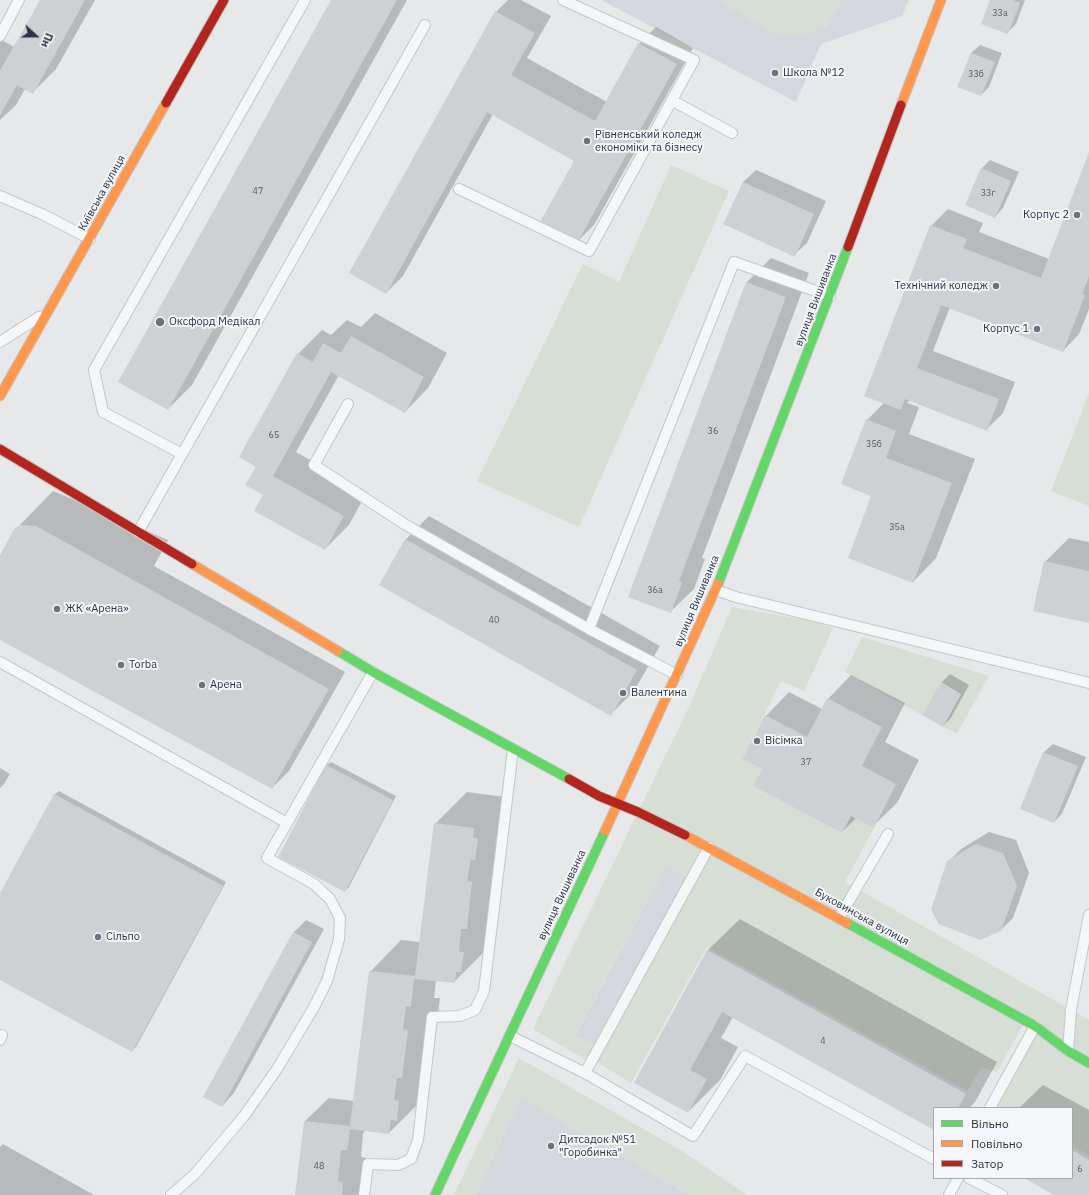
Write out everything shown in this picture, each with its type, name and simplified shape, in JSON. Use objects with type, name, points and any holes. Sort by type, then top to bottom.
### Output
[{"type":"street","name":"Київська вулиця","points":[[0,396],[224,0]]},
{"type":"street","name":"вулиця Вишиванка","points":[[435,1195],[618,804],[716,590],[830,296],[941,0]]},
{"type":"street","name":"Буковинська вулиця","points":[[0,449],[373,672],[599,796],[709,847],[1034,1026],[1068,1051],[1089,1063]]},
{"type":"lane","points":[[0,36],[20,0]]},
{"type":"lane","points":[[182,454],[103,412],[94,370],[305,0]]},
{"type":"lane","points":[[459,189],[589,251],[673,100],[694,60],[563,0]]},
{"type":"lane","points":[[138,532],[425,25]]},
{"type":"lane","points":[[673,100],[732,133]]},
{"type":"lane","points":[[0,196],[90,239]]},
{"type":"lane","points":[[589,629],[734,262],[830,296]]},
{"type":"lane","points":[[0,342],[49,310]]},
{"type":"lane","points":[[348,404],[314,465],[406,526],[589,629],[677,675]]},
{"type":"lane","points":[[716,590],[736,597],[1089,684]]},
{"type":"lane","points":[[0,662],[287,823]]},
{"type":"lane","points":[[171,1195],[195,1174],[244,1116],[277,1069],[314,1007],[327,981],[339,939],[340,918],[330,899],[314,884],[267,858],[373,672]]},
{"type":"lane","points":[[364,1195],[368,1164],[398,1165],[411,1159],[418,1140],[432,1017],[460,1016],[475,1010],[484,991],[513,749]]},
{"type":"lane","points":[[839,918],[888,834]]},
{"type":"lane","points":[[585,1073],[709,847]]},
{"type":"lane","points":[[1068,1051],[1071,1010],[1089,915]]},
{"type":"lane","points":[[991,1107],[1034,1026]]},
{"type":"lane","points":[[510,1036],[585,1073],[693,1136],[745,1056],[933,1158]]},
{"type":"lane","points":[[949,1195],[957,1179]]},
{"type":"lane","points":[[970,1179],[1002,1195]]},
{"type":"shaded area","name":"Школа №12","points":[[601,0],[909,0],[902,16],[821,44],[796,102]]},
{"type":"shaded area","points":[[716,0],[843,0],[826,28],[803,36],[777,35]]},
{"type":"shaded area","points":[[671,165],[729,191],[579,527],[477,481],[583,264],[619,282]]},
{"type":"shaded area","points":[[1089,393],[1089,506],[1051,491]]},
{"type":"shaded area","points":[[732,607],[810,621],[833,628],[804,691],[781,681],[742,759],[762,769],[753,786],[842,833],[851,816],[874,828],[845,882],[1089,1020],[1089,1155],[1073,1147],[1073,1107],[1000,1107],[993,1103],[1034,1026],[1025,1021],[997,1072],[981,1068],[967,1091],[707,947],[631,1083],[593,1060],[591,1063],[533,1029],[688,709]],"holes":[[[666,866],[691,880],[598,1048],[575,1035]]]},
{"type":"shaded area","points":[[862,637],[989,676],[957,733],[943,727],[961,694],[941,682],[922,715],[845,672]]},
{"type":"shaded area","points":[[666,866],[691,880],[599,1048],[575,1036]]},
{"type":"shaded area","points":[[519,1058],[682,1151],[747,1195],[689,1195],[521,1098],[476,1195],[454,1195]]},
{"type":"shaded area","name":"Дитсадок №51 \"Горобинка\"","points":[[521,1097],[689,1195],[476,1195]]},
{"type":"building","points":[[40,0],[85,0],[33,94],[17,85],[0,115],[0,71]]},
{"type":"building","points":[[331,0],[397,0],[168,410],[118,382]]},
{"type":"building","points":[[990,0],[1013,0],[1020,3],[1008,34],[981,24]]},
{"type":"building","name":"Рівненський коледж економіки та бізнесу","points":[[495,11],[535,33],[511,75],[595,121],[638,43],[677,64],[577,243],[540,222],[574,161],[487,112],[386,294],[349,273]]},
{"type":"building","points":[[971,53],[995,62],[981,96],[957,87]]},
{"type":"building","name":"Технічний коледж","points":[[1089,152],[1089,277],[1082,294],[1085,295],[1063,352],[941,305],[917,368],[999,399],[987,431],[905,399],[901,410],[864,396],[930,225],[967,239],[963,248],[1041,278]]},
{"type":"building","points":[[981,168],[1011,181],[995,218],[965,205]]},
{"type":"building","points":[[743,182],[814,214],[795,257],[723,224]]},
{"type":"building","points":[[746,282],[786,297],[679,581],[682,582],[671,613],[628,597]]},
{"type":"building","points":[[351,336],[424,377],[405,413],[331,372],[273,476],[344,516],[325,550],[254,511],[263,495],[245,485],[256,467],[239,457],[297,353],[313,362],[323,343],[341,353]]},
{"type":"building","points":[[866,419],[896,431],[886,458],[952,483],[913,583],[848,558],[871,496],[841,484]]},
{"type":"building","name":"Арена","points":[[20,525],[36,526],[329,689],[272,789],[0,640],[0,555],[14,529]]},
{"type":"building","points":[[405,539],[637,670],[611,716],[379,585]]},
{"type":"building","points":[[1044,561],[1089,571],[1089,623],[1033,611]]},
{"type":"building","points":[[941,682],[961,694],[943,727],[922,715]]},
{"type":"building","points":[[827,698],[882,727],[862,766],[896,784],[874,828],[851,816],[842,833],[753,786],[762,769],[742,759],[765,715],[807,737]]},
{"type":"building","points":[[1043,752],[1078,766],[1054,823],[1020,809]]},
{"type":"building","points":[[326,765],[393,800],[345,892],[278,857]]},
{"type":"building","name":"Сільпо","points":[[54,794],[223,886],[132,1052],[0,980],[0,893]]},
{"type":"building","points":[[434,823],[474,828],[473,837],[478,839],[475,860],[471,859],[467,881],[472,882],[467,929],[461,929],[459,952],[464,952],[461,972],[456,972],[455,983],[414,979],[411,1007],[406,1006],[403,1029],[408,1030],[402,1078],[397,1078],[394,1100],[399,1101],[397,1121],[391,1120],[389,1134],[350,1129],[347,1150],[341,1150],[338,1181],[343,1182],[342,1195],[295,1195],[304,1121],[350,1126],[369,971],[415,976]]},
{"type":"building","points":[[976,844],[1003,853],[1017,886],[1001,931],[980,940],[939,924],[931,910],[947,861]]},
{"type":"building","points":[[293,932],[312,942],[222,1107],[203,1097]]},
{"type":"building","points":[[707,950],[966,1094],[959,1107],[933,1107],[933,1129],[722,1012],[690,1070],[707,1079],[688,1113],[634,1083]]},
{"type":"building","points":[[1073,1151],[1089,1160],[1089,1195],[1054,1195],[1026,1179],[1073,1179]]},
{"type":"traffic: fast","points":[[718,584],[848,247]]},
{"type":"traffic: fast","points":[[338,651],[373,672],[569,779]]},
{"type":"traffic: fast","points":[[435,1195],[605,831]]},
{"type":"traffic: fast","points":[[847,923],[1035,1026],[1068,1051],[1089,1063]]},
{"type":"traffic: slow","points":[[901,105],[941,0]]},
{"type":"traffic: slow","points":[[0,396],[166,103]]},
{"type":"traffic: slow","points":[[192,564],[338,651]]},
{"type":"traffic: slow","points":[[605,831],[718,584]]},
{"type":"traffic: slow","points":[[685,835],[847,923]]},
{"type":"traffic: jam","points":[[166,103],[224,0]]},
{"type":"traffic: jam","points":[[848,247],[901,105]]},
{"type":"traffic: jam","points":[[0,449],[192,564]]},
{"type":"traffic: jam","points":[[569,779],[599,796],[638,812],[685,835]]},
{"type":"place","name":"Школа №12","points":[[775,73]]},
{"type":"place","name":"Рівненський коледж економіки та бізнесу","points":[[587,141]]},
{"type":"place","name":"Корпус 2","points":[[1077,215]]},
{"type":"place","name":"Технічний коледж","points":[[996,286]]},
{"type":"place","name":"Оксфорд Медікал","points":[[160,322]]},
{"type":"place","name":"Корпус 1","points":[[1037,329]]},
{"type":"place","name":"ЖК «Арена»","points":[[57,609]]},
{"type":"place","name":"Torba","points":[[121,665]]},
{"type":"place","name":"Арена","points":[[202,685]]},
{"type":"place","name":"Валентина","points":[[623,693]]},
{"type":"place","name":"Вiсiмка","points":[[757,741]]},
{"type":"place","name":"Сільпо","points":[[98,937]]},
{"type":"place","name":"Дитсадок №51 \"Горобинка\"","points":[[551,1146]]}]
